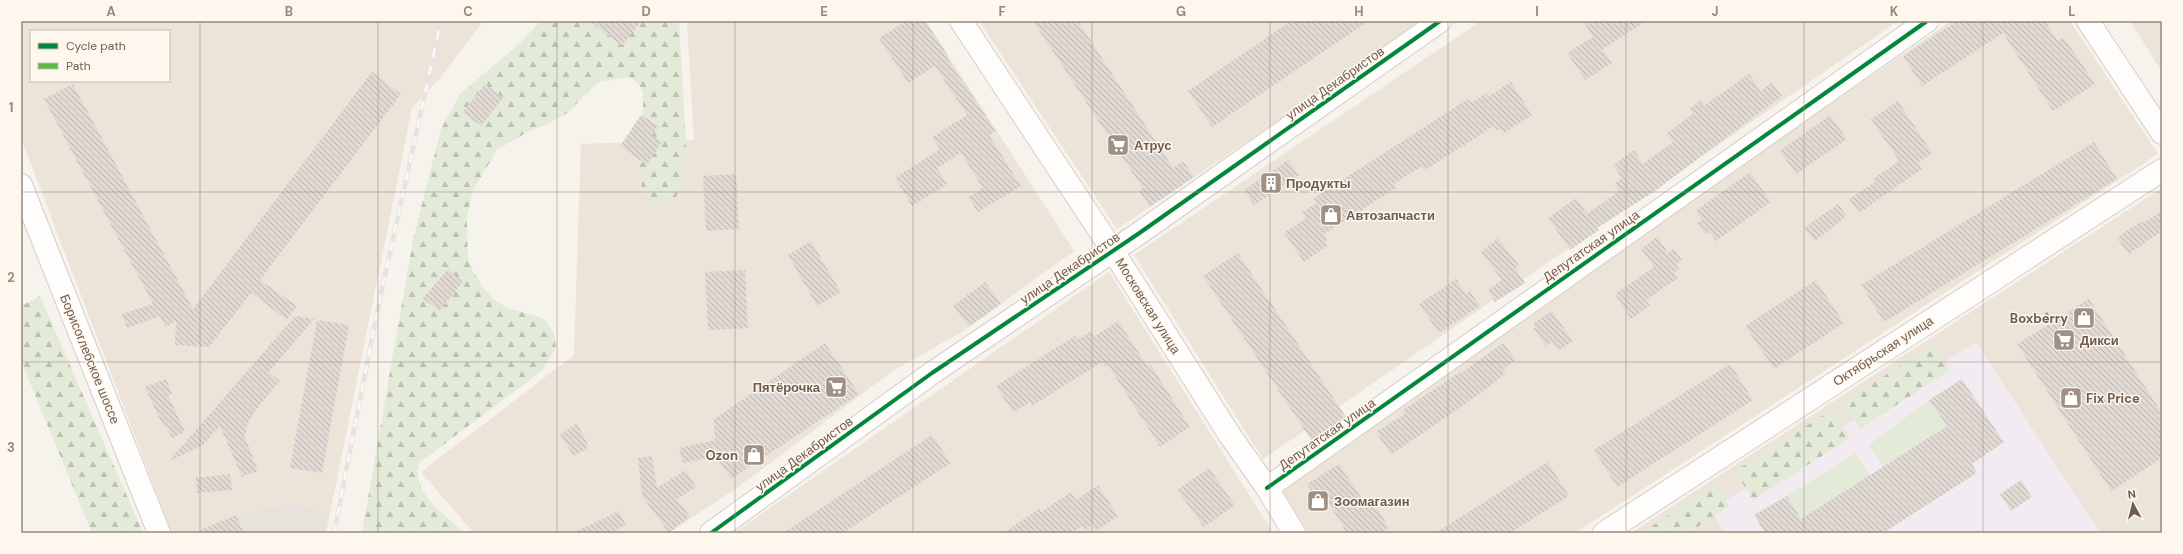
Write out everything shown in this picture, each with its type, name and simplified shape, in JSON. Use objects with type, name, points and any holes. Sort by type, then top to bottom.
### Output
[{"type":"street","name":"Московская улица","points":[[961,21],[1113,251],[1229,434],[1267,488],[1294,533]]},
{"type":"street","name":"улица Декабристов","points":[[711,533],[932,373],[1113,251],[1440,21]]},
{"type":"street","name":"Депутатская улица","points":[[1267,488],[1927,21]]},
{"type":"street","points":[[2088,21],[2162,133]]},
{"type":"street","name":"Октябрьская улица","points":[[1604,533],[2162,170]]},
{"type":"street","name":"Борисоглебское шоссе","points":[[21,185],[159,533]]},
{"type":"shaded area","points":[[21,21],[483,21],[439,79],[412,108],[330,513],[292,504],[255,510],[192,533],[172,533],[21,138]]},
{"type":"shaded area","points":[[687,21],[926,21],[1074,251],[960,333],[891,372],[738,487],[668,533],[474,533],[421,472],[574,355],[581,144],[694,140]]},
{"type":"shaded area","points":[[979,21],[1426,21],[1117,229]]},
{"type":"shaded area","points":[[1481,21],[1898,21],[1263,459],[1134,255]]},
{"type":"shaded area","points":[[1951,21],[2070,21],[2158,154],[1575,533],[1309,533],[1279,485]]},
{"type":"shaded area","points":[[2130,21],[2162,21],[2162,72],[2139,35]]},
{"type":"shaded area","points":[[2162,188],[2162,533],[1631,533],[1980,306]]},
{"type":"shaded area","points":[[1109,272],[1273,533],[734,533]]},
{"type":"shaded area","points":[[1976,342],[2100,533],[1725,533],[1711,510]]},
{"type":"shaded area","points":[[292,504],[330,513],[326,533],[192,533],[255,510]]},
{"type":"green space","points":[[541,21],[679,21],[686,145],[683,184],[674,200],[657,203],[646,195],[642,187],[637,143],[643,112],[643,92],[638,83],[629,77],[598,82],[567,113],[548,124],[531,130],[497,150],[473,190],[467,216],[468,259],[473,271],[484,289],[496,301],[508,308],[540,317],[546,321],[554,333],[556,348],[543,370],[419,463],[418,474],[420,484],[425,493],[431,502],[464,533],[362,533],[413,240],[441,129],[460,94],[519,44]]},
{"type":"green space","points":[[40,296],[143,533],[92,533],[21,361],[21,306]]},
{"type":"green space","points":[[1933,344],[1950,370],[1860,429],[1843,403]]},
{"type":"green space","points":[[1929,400],[1947,426],[1882,467],[1869,445]]},
{"type":"green space","points":[[1831,410],[1850,438],[1753,500],[1735,471]]},
{"type":"green space","points":[[1856,453],[1870,475],[1801,519],[1787,496]]},
{"type":"green space","points":[[1716,485],[1730,506],[1688,533],[1641,533]]},
{"type":"building","points":[[590,21],[641,21],[622,46]]},
{"type":"building","points":[[906,21],[925,21],[949,57],[947,58],[996,131],[989,135],[1021,186],[978,212],[968,197],[983,188],[961,153],[937,168],[947,184],[912,206],[895,178],[940,149],[932,137],[967,115],[935,66],[908,83],[879,38]]},
{"type":"building","points":[[1033,21],[1078,21],[1173,168],[1183,161],[1194,177],[1150,207],[1139,191],[1143,189]]},
{"type":"building","points":[[1291,21],[1369,21],[1212,127],[1188,91]]},
{"type":"building","points":[[1583,21],[1646,21],[1603,49],[1612,63],[1585,80],[1567,53],[1593,37]]},
{"type":"building","points":[[1957,21],[2045,21],[2058,41],[2064,37],[2095,84],[2053,111],[2003,33],[1922,86],[1903,56]]},
{"type":"building","points":[[372,72],[401,94],[260,280],[297,306],[287,320],[251,293],[209,347],[175,345],[176,321],[165,327],[160,316],[127,328],[122,314],[153,304],[44,99],[73,84],[193,309]]},
{"type":"building","points":[[1749,74],[1761,91],[1772,82],[1782,96],[1655,191],[1597,228],[1599,230],[1570,250],[1548,218],[1576,198],[1587,214],[1619,191],[1614,184],[1622,178],[1613,165],[1634,150],[1643,164],[1673,142],[1667,133],[1693,114],[1689,109],[1701,100],[1705,105]]},
{"type":"building","points":[[1511,82],[1532,115],[1504,133],[1500,129],[1497,130],[1494,126],[1425,170],[1422,166],[1394,184],[1396,188],[1324,234],[1328,240],[1325,242],[1328,246],[1304,262],[1284,233],[1306,218],[1302,212],[1317,203],[1314,198],[1468,99],[1471,103],[1486,93],[1488,97]]},
{"type":"building","points":[[485,84],[503,98],[481,126],[463,112]]},
{"type":"building","points":[[1898,101],[1932,153],[1918,163],[1922,169],[1859,213],[1849,199],[1875,182],[1873,179],[1899,161],[1871,119]]},
{"type":"building","points":[[641,115],[658,126],[652,135],[662,142],[647,165],[620,146]]},
{"type":"building","points":[[1830,115],[1847,139],[1796,174],[1780,151]]},
{"type":"building","points":[[2094,142],[2117,179],[1884,322],[1861,285]]},
{"type":"building","name":"Продукты","points":[[1288,160],[1299,175],[1254,205],[1244,190]]},
{"type":"building","points":[[1750,172],[1771,202],[1716,241],[1710,232],[1706,235],[1697,223],[1702,220],[1695,211]]},
{"type":"building","points":[[736,174],[739,229],[706,231],[703,176]]},
{"type":"building","points":[[1838,204],[1847,216],[1815,241],[1804,228]]},
{"type":"building","points":[[2162,211],[2162,231],[2129,254],[2117,238],[2141,221],[2143,223]]},
{"type":"building","points":[[1657,237],[1668,253],[1674,249],[1682,260],[1676,265],[1679,269],[1674,273],[1678,278],[1646,300],[1650,306],[1631,319],[1615,294],[1654,267],[1641,249]]},
{"type":"building","points":[[1498,238],[1519,265],[1515,268],[1525,283],[1495,302],[1488,290],[1502,280],[1481,252]]},
{"type":"building","points":[[811,241],[841,292],[817,306],[788,255]]},
{"type":"building","points":[[1238,253],[1346,417],[1312,441],[1203,276]]},
{"type":"building","points":[[448,269],[463,282],[439,311],[423,298]]},
{"type":"building","points":[[745,270],[748,328],[708,330],[705,272]]},
{"type":"building","points":[[1456,279],[1466,294],[1470,291],[1480,306],[1439,333],[1419,304]]},
{"type":"building","points":[[1816,280],[1844,323],[1774,369],[1745,326]]},
{"type":"building","points":[[985,282],[1001,304],[969,327],[953,306]]},
{"type":"building","points":[[2089,299],[2162,413],[2162,458],[2111,491],[2017,344]]},
{"type":"building","points":[[1552,311],[1573,341],[1558,351],[1552,342],[1546,346],[1534,329],[1534,323]]},
{"type":"building","points":[[295,316],[314,319],[269,372],[280,381],[254,412],[245,430],[247,431],[244,435],[258,471],[242,477],[220,426],[202,446],[169,461]]},
{"type":"building","points":[[317,320],[349,325],[322,473],[290,468]]},
{"type":"building","points":[[1118,321],[1148,367],[1151,365],[1190,427],[1160,447],[1108,365],[1105,367],[1102,362],[1032,406],[1030,402],[1013,413],[996,386],[1075,336],[1077,340],[1091,331],[1095,336]]},
{"type":"building","points":[[825,343],[859,394],[731,479],[716,456],[683,463],[679,448],[715,440],[714,419]]},
{"type":"building","points":[[1503,343],[1516,360],[1503,369],[1506,373],[1481,393],[1391,455],[1376,432],[1405,414],[1403,410],[1460,372],[1461,373]]},
{"type":"building","points":[[1730,364],[1753,400],[1617,487],[1594,450]]},
{"type":"building","points":[[166,379],[172,394],[168,395],[185,432],[172,438],[166,426],[164,427],[158,416],[145,387]]},
{"type":"building","points":[[1962,379],[2004,442],[1972,464],[1977,473],[1883,533],[1765,533],[1754,515],[1787,496],[1801,519],[1947,426],[1929,400]]},
{"type":"building","points":[[577,423],[589,447],[574,456],[560,435]]},
{"type":"building","points":[[932,435],[951,463],[843,533],[783,533]]},
{"type":"building","points":[[652,456],[657,488],[686,470],[696,487],[677,499],[690,517],[669,533],[642,496],[638,458]]},
{"type":"building","points":[[1548,462],[1569,496],[1510,533],[1435,533]]},
{"type":"building","points":[[1339,464],[1366,505],[1373,501],[1389,528],[1381,533],[1347,533],[1326,499],[1319,503],[1307,484]]},
{"type":"building","points":[[1209,468],[1235,505],[1204,527],[1177,490]]},
{"type":"building","points":[[230,474],[232,490],[197,493],[196,478]]},
{"type":"building","points":[[2021,480],[2032,497],[2011,511],[2000,494]]},
{"type":"building","points":[[1098,485],[1118,516],[1096,531],[1092,525],[1085,530],[1082,526],[1071,533],[1003,533],[1039,509],[1041,512],[1071,492],[1076,500]]},
{"type":"building","points":[[619,511],[626,525],[610,533],[573,533]]},
{"type":"building","points":[[236,515],[244,533],[193,533]]},
{"type":"railway","points":[[334,533],[380,298],[441,21]]},
{"type":"marked path","points":[[2046,313],[2049,318]]},
{"type":"cycle path","points":[[711,533],[932,373],[1138,234],[1440,21]]},
{"type":"cycle path","points":[[1267,488],[1927,21]]},
{"type":"place","name":"Атрус","points":[[1118,145]]},
{"type":"place","name":"Продукты","points":[[1271,183]]},
{"type":"place","name":"Автозапчасти","points":[[1331,215]]},
{"type":"place","name":"Boxberry","points":[[2084,318]]},
{"type":"place","name":"Дикси","points":[[2064,340]]},
{"type":"place","name":"Пятёрочка","points":[[836,387]]},
{"type":"place","name":"Fix Price","points":[[2071,398]]},
{"type":"place","name":"Ozon","points":[[754,455]]},
{"type":"place","name":"Зоомагазин","points":[[1318,501]]}]
